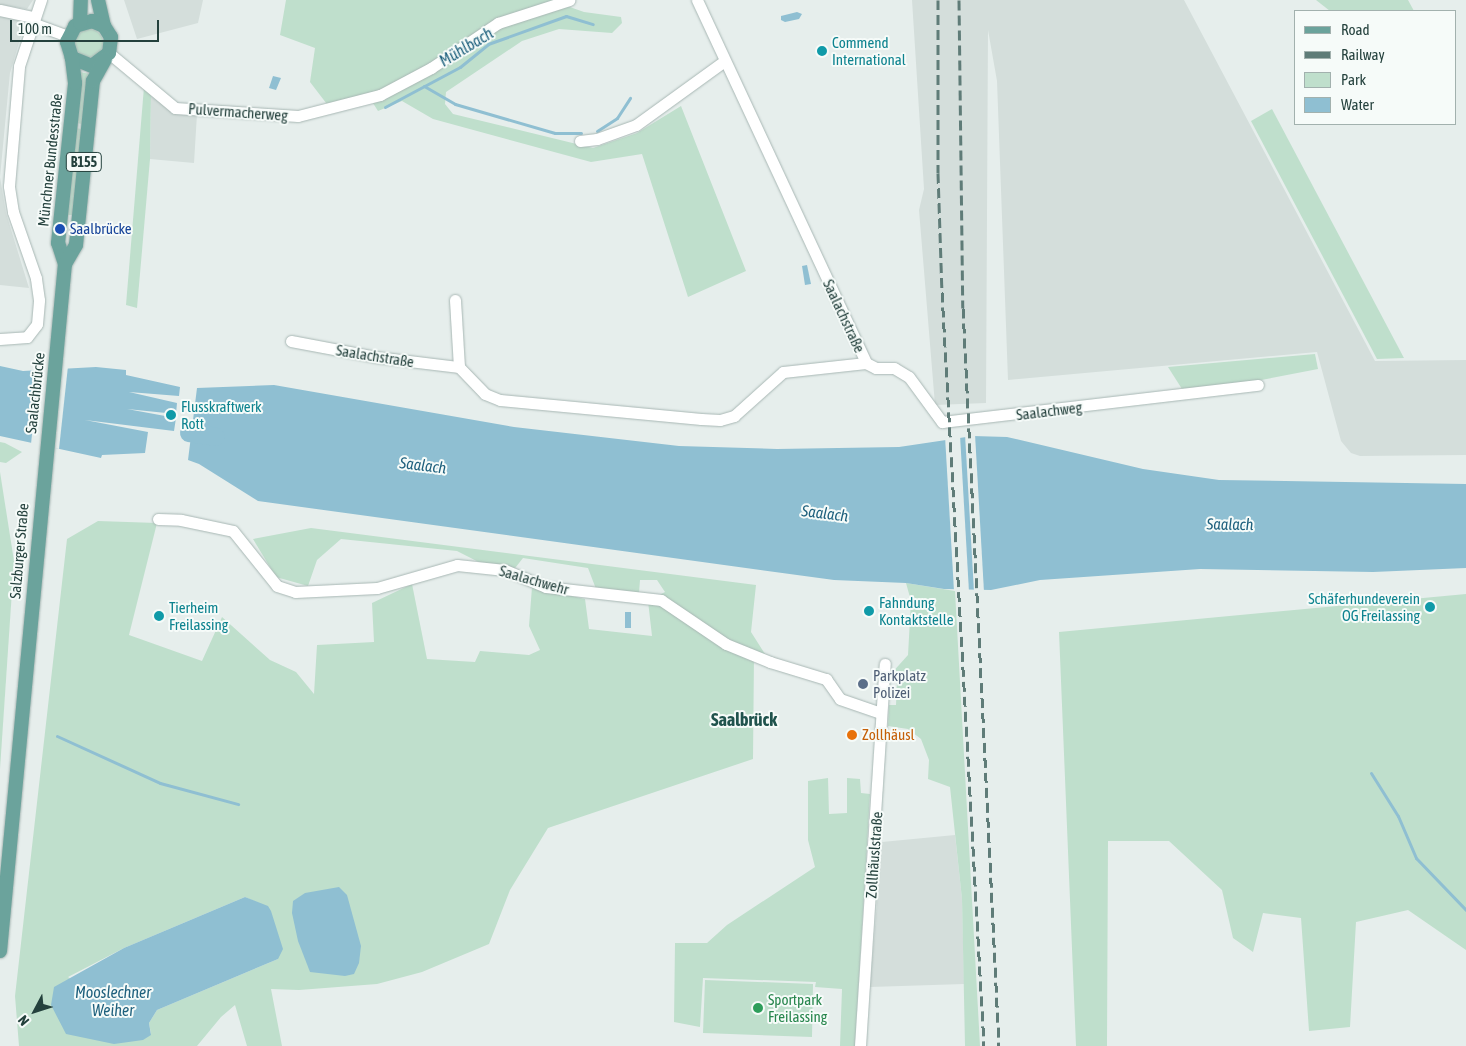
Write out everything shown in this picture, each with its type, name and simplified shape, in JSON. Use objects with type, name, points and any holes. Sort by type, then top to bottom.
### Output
[{"type":"main road","points":[[80,23],[81,0]]},
{"type":"main road","points":[[98,0],[104,26],[111,37],[107,56],[92,66],[72,58],[67,48],[68,36],[80,23],[92,21],[104,26]]},
{"type":"main road","name":"Münchner Bundesstraße","points":[[65,264],[76,245],[94,81],[107,56]]},
{"type":"main road","name":"Münchner Bundesstraße","points":[[61,307],[65,264],[58,244],[75,83],[72,58]]},
{"type":"main road","name":"Saalachbrücke","points":[[42,483],[61,307]]},
{"type":"main road","name":"Salzburger Straße","points":[[0,951],[42,483]]},
{"type":"street","points":[[0,339],[27,337],[37,324],[39,300],[36,278],[13,212],[9,186],[19,66],[41,0]]},
{"type":"street","name":"Pulvermacherweg","points":[[107,56],[175,108],[298,116],[380,95],[430,68],[498,23],[569,0]]},
{"type":"street","name":"Saalachstraße","points":[[291,341],[384,358],[459,367],[484,394],[500,400],[720,420],[746,408],[783,372],[866,363],[722,59],[713,39],[702,2]]},
{"type":"street","points":[[0,10],[33,20],[68,36]]},
{"type":"street","points":[[580,140],[597,139],[636,125],[722,59]]},
{"type":"street","points":[[455,300],[459,367]]},
{"type":"street","name":"Saalachweg","points":[[866,363],[876,368],[894,368],[909,377],[942,422],[1258,385]]},
{"type":"street","name":"Saalachwehr","points":[[158,519],[181,520],[233,531],[277,586],[294,592],[377,588],[457,565],[505,570],[546,587],[661,600],[726,644],[770,662],[826,679],[840,699],[880,713]]},
{"type":"street","name":"Zollhäuslstraße","points":[[860,1046],[884,664]]},
{"type":"shaded area","points":[[0,0],[33,0],[27,9],[0,5]]},
{"type":"shaded area","points":[[124,0],[203,0],[198,23],[137,39]]},
{"type":"shaded area","points":[[912,0],[1184,0],[1375,361],[1466,360],[1466,455],[1360,456],[1351,453],[1341,441],[1317,352],[1008,380],[997,81],[988,30],[986,403],[935,405],[919,210],[924,189]]},
{"type":"shaded area","points":[[0,16],[26,19],[10,73],[0,177]]},
{"type":"shaded area","points":[[151,94],[168,110],[197,114],[194,163],[150,159]]},
{"type":"shaded area","points":[[0,177],[6,213],[29,288],[0,285]]},
{"type":"shaded area","points":[[955,835],[962,899],[964,984],[870,987],[882,842]]},
{"type":"green space","points":[[286,0],[564,0],[564,5],[584,12],[621,17],[622,23],[612,33],[559,29],[522,41],[446,92],[445,104],[453,114],[593,148],[637,133],[681,106],[746,271],[688,297],[642,154],[591,162],[433,119],[402,101],[378,111],[371,100],[333,112],[310,82],[315,48],[280,35]]},
{"type":"green space","points":[[1316,0],[1408,0],[1413,10],[1329,10]]},
{"type":"green space","points":[[89,29],[99,33],[103,43],[99,53],[89,57],[79,53],[75,43],[79,33]]},
{"type":"green space","points":[[80,72],[90,74],[83,124],[76,123]]},
{"type":"green space","points":[[144,87],[151,94],[150,159],[137,308],[126,305]]},
{"type":"green space","points":[[1272,109],[1404,358],[1377,359],[1251,121]]},
{"type":"green space","points":[[75,128],[82,129],[74,215],[66,215]]},
{"type":"green space","points":[[1315,354],[1318,369],[1256,381],[1182,389],[1168,367]]},
{"type":"green space","points":[[0,442],[22,452],[6,463],[0,462]]},
{"type":"green space","points":[[0,472],[14,561],[0,769]]},
{"type":"green space","points":[[98,521],[157,523],[129,635],[202,661],[222,617],[270,660],[296,672],[314,694],[317,645],[374,642],[372,603],[412,584],[427,659],[475,662],[480,651],[529,655],[540,650],[529,626],[532,587],[585,599],[589,629],[652,636],[648,601],[665,592],[657,580],[640,580],[639,593],[596,589],[588,568],[523,558],[508,577],[457,551],[341,539],[317,560],[308,586],[276,577],[253,539],[311,528],[756,585],[751,632],[770,662],[754,656],[753,759],[548,828],[510,890],[489,944],[422,972],[377,984],[299,990],[271,989],[282,1046],[247,1046],[235,1005],[221,1017],[197,1046],[19,1046],[15,996],[67,539]],"holes":[[[245,897],[258,903],[278,959],[157,1010],[149,1023],[151,1034],[68,977],[124,948]]]},
{"type":"green space","points":[[906,583],[955,591],[980,1046],[965,1046],[962,899],[950,787],[928,779],[929,760],[921,739],[908,729],[888,726],[889,705],[896,705],[897,681],[889,680],[890,675],[908,655],[911,601]]},
{"type":"green space","points":[[1466,594],[1466,950],[1408,910],[1356,922],[1350,1027],[1309,1031],[1301,918],[1263,913],[1253,952],[1233,938],[1222,890],[1169,841],[1108,841],[1107,1046],[1076,1046],[1059,632]]},
{"type":"green space","points":[[828,778],[829,814],[847,813],[847,778],[860,779],[861,793],[870,794],[855,1046],[840,1046],[842,989],[815,987],[816,982],[703,978],[700,1027],[674,1022],[675,943],[707,943],[727,925],[815,867],[808,840],[808,781]]},
{"type":"green space","name":"Sportpark Freilassing","points":[[705,980],[813,984],[812,1037],[703,1033]]},
{"type":"water","points":[[797,12],[802,14],[799,19],[785,22],[781,20],[781,16]]},
{"type":"water","points":[[273,76],[281,78],[276,90],[269,88]]},
{"type":"water","points":[[807,265],[811,284],[805,285],[802,266]]},
{"type":"water","points":[[0,366],[23,371],[96,367],[126,370],[126,375],[180,387],[179,396],[129,392],[177,403],[176,414],[127,409],[176,418],[174,431],[85,420],[148,432],[145,453],[102,455],[101,458],[0,436]]},
{"type":"water","points":[[274,385],[514,427],[679,446],[777,449],[899,447],[973,436],[1007,437],[1143,469],[1219,480],[1466,484],[1466,568],[1373,572],[1200,569],[1040,580],[991,590],[944,589],[906,583],[834,580],[258,501],[199,464],[188,460],[197,388]]},
{"type":"water","points":[[625,612],[631,612],[631,628],[625,628]]},
{"type":"water","points":[[339,887],[347,895],[361,946],[359,963],[354,974],[345,976],[310,972],[298,941],[292,913],[293,901],[305,893]]},
{"type":"water","name":"Mooslechner Weiher","points":[[245,897],[268,906],[271,911],[283,949],[278,959],[157,1010],[149,1023],[151,1035],[143,1040],[114,1044],[66,1034],[51,1005],[54,987],[124,948]]},
{"type":"pier","points":[[68,366],[59,449],[31,444],[39,368]]},
{"type":"pier","points":[[965,434],[975,434],[984,592],[974,592]]},
{"type":"pier","points":[[960,435],[969,592],[954,591],[945,436]]},
{"type":"waterway","name":"Mühlbach","points":[[385,107],[460,67],[488,44],[566,16],[593,24]]},
{"type":"waterway","points":[[424,86],[455,104],[555,133],[581,133]]},
{"type":"waterway","points":[[597,131],[617,118],[630,98]]},
{"type":"waterway","name":"Saalach","points":[[189,433],[216,437]]},
{"type":"waterway","points":[[57,736],[160,783],[238,804]]},
{"type":"waterway","points":[[1371,773],[1398,816],[1416,858],[1466,910]]},
{"type":"railway","points":[[938,0],[938,173],[942,292],[984,1046]]},
{"type":"railway","points":[[959,0],[963,308],[999,1046]]},
{"type":"place","name":"Commend International","points":[[822,51]]},
{"type":"place","name":"Saalbrücke","points":[[60,229]]},
{"type":"place","name":"Flusskraftwerk Rott","points":[[171,415]]},
{"type":"place","name":"Schäferhundeverein OG Freilassing","points":[[1430,607]]},
{"type":"place","name":"Fahndung Kontaktstelle","points":[[869,611]]},
{"type":"place","name":"Tierheim Freilassing","points":[[159,616]]},
{"type":"place","name":"Parkplatz Polizei","points":[[863,684]]},
{"type":"place","name":"Zollhäusl","points":[[852,735]]},
{"type":"place","name":"Sportpark Freilassing","points":[[758,1008]]},
{"type":"district","name":"Saalbrück","points":[[744,720]]}]
